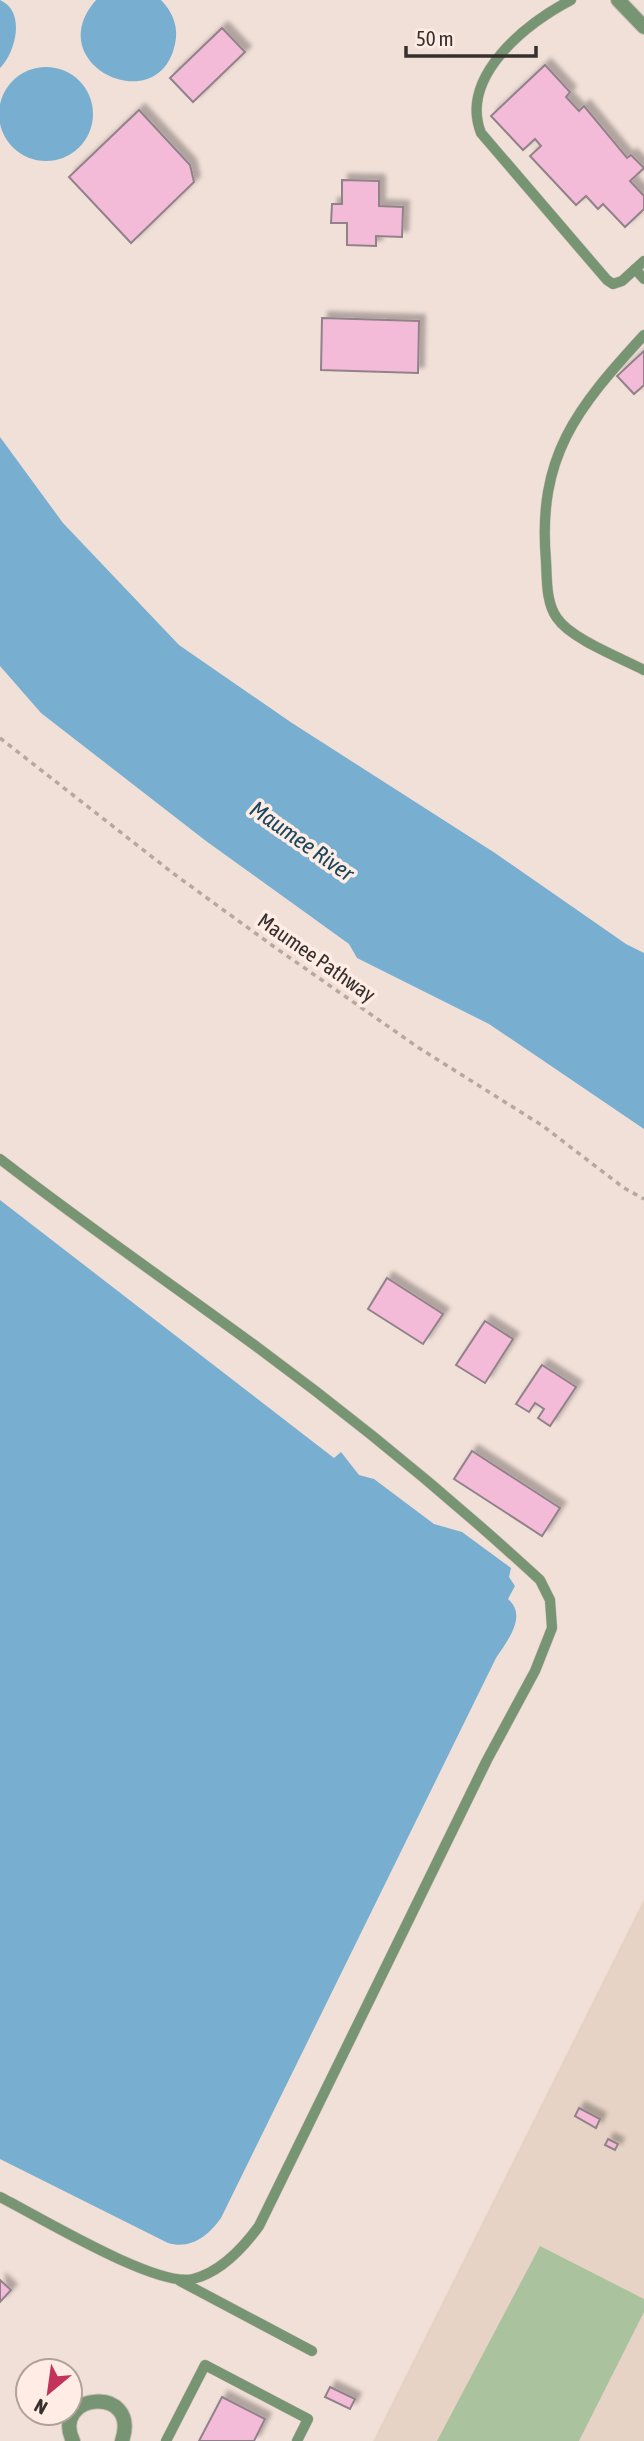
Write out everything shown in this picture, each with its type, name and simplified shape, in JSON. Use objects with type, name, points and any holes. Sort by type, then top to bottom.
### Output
[{"type":"street","points":[[618,0],[644,27]]},
{"type":"street","points":[[73,2441],[69,2422],[74,2411],[83,2403],[94,2400],[116,2407],[123,2417],[123,2441]]},
{"type":"lane","points":[[571,0],[539,18],[490,68],[477,98],[474,116],[481,134],[607,280],[613,284],[622,281],[644,261]]},
{"type":"lane","points":[[635,270],[644,279]]},
{"type":"lane","points":[[644,335],[595,388],[559,450],[549,487],[545,552],[549,597],[557,619],[580,637],[644,670]]},
{"type":"lane","points":[[0,1158],[131,1258],[257,1348],[417,1471],[540,1580],[550,1600],[552,1628],[535,1671],[487,1760],[258,2226],[240,2252],[192,2279],[176,2279],[149,2273],[0,2197]]},
{"type":"lane","points":[[176,2279],[312,2351]]},
{"type":"lane","points":[[166,2441],[205,2365],[308,2419],[297,2441]]},
{"type":"path","name":"Maumee Pathway","points":[[0,738],[262,938],[419,1048],[543,1125],[624,1188],[644,1199]]},
{"type":"shaded area","points":[[644,1899],[644,2441],[373,2441]]},
{"type":"green space","points":[[540,2246],[644,2299],[644,2312],[579,2441],[437,2441]]},
{"type":"water","points":[[0,0],[8,5],[13,13],[16,32],[6,61],[0,68]]},
{"type":"water","points":[[96,0],[161,0],[172,15],[176,32],[175,44],[165,67],[148,79],[128,81],[108,75],[92,63],[82,45],[82,24]]},
{"type":"water","points":[[46,67],[64,70],[79,81],[90,96],[93,114],[90,132],[79,147],[64,158],[46,161],[28,158],[13,147],[2,132],[-1,114],[2,96],[13,81],[28,70]]},
{"type":"water","name":"Maumee River","points":[[0,437],[63,523],[179,645],[292,723],[495,853],[626,944],[644,953],[644,1129],[489,1024],[357,958],[349,944],[206,841],[41,713],[0,666]]},
{"type":"water","points":[[0,1200],[334,1458],[341,1452],[359,1475],[374,1479],[434,1524],[462,1532],[511,1568],[509,1577],[515,1586],[508,1599],[516,1613],[514,1628],[496,1658],[221,2218],[211,2230],[192,2243],[168,2243],[0,2159]]},
{"type":"building","points":[[222,28],[245,52],[193,102],[170,78]]},
{"type":"building","points":[[545,65],[570,92],[566,97],[579,111],[584,106],[627,158],[631,155],[644,168],[630,181],[644,196],[644,209],[625,227],[603,204],[598,209],[586,196],[576,205],[530,156],[541,146],[535,139],[523,150],[491,116]]},
{"type":"building","points":[[139,110],[190,165],[194,182],[131,243],[69,177]]},
{"type":"building","points":[[342,180],[379,181],[379,206],[403,207],[402,237],[376,236],[376,246],[347,245],[347,223],[331,223],[332,204],[342,204]]},
{"type":"building","points":[[322,318],[419,321],[418,373],[321,370]]},
{"type":"building","points":[[644,351],[644,385],[634,394],[617,376]]},
{"type":"building","points":[[387,1278],[443,1314],[423,1344],[368,1309]]},
{"type":"building","points":[[485,1321],[513,1339],[485,1383],[456,1365]]},
{"type":"building","points":[[542,1365],[576,1387],[550,1426],[538,1418],[544,1409],[535,1403],[529,1412],[516,1404]]},
{"type":"building","points":[[472,1451],[560,1508],[542,1536],[454,1479]]},
{"type":"building","points":[[579,2108],[600,2119],[596,2128],[575,2116]]},
{"type":"building","points":[[608,2139],[618,2144],[615,2150],[605,2145]]},
{"type":"building","points":[[0,2280],[11,2290],[0,2302]]},
{"type":"building","points":[[330,2387],[355,2399],[350,2409],[325,2397]]},
{"type":"building","points":[[222,2397],[265,2419],[254,2441],[199,2441]]}]
